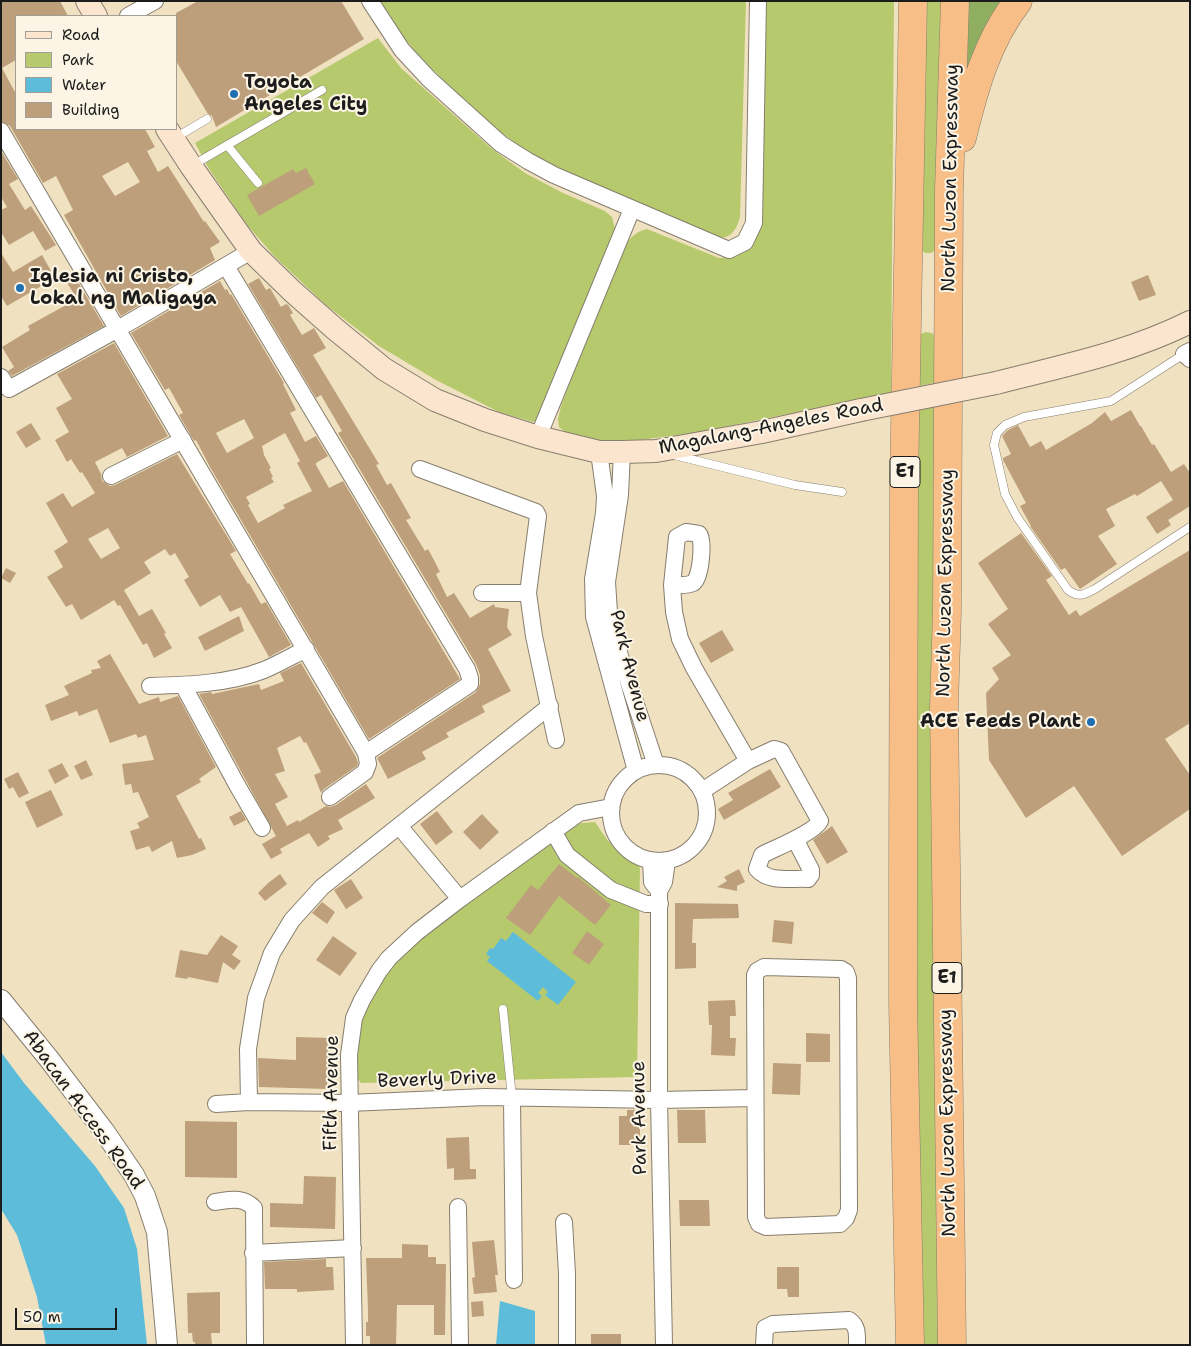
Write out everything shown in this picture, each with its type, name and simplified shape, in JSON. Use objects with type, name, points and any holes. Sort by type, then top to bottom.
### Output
[{"type":"highway","points":[[900,1],[910,69]]},
{"type":"highway","name":"E1","points":[[910,1345],[903,865],[904,481],[912,1]]},
{"type":"highway","name":"North Luzon Expressway","points":[[952,1345],[944,707],[948,611],[949,190],[955,1]]},
{"type":"highway","points":[[949,190],[975,88],[992,42],[1018,1]]},
{"type":"main road","points":[[88,1],[95,15]]},
{"type":"main road","name":"Magalang-Angeles Road","points":[[170,134],[251,251],[292,291],[384,369],[435,400],[485,420],[538,437],[599,452],[656,451],[762,432],[996,383],[1106,356],[1164,335],[1190,322]]},
{"type":"street","points":[[130,15],[155,1]]},
{"type":"street","points":[[370,1],[402,50],[430,79],[501,144],[528,162],[554,175],[729,250],[745,242],[754,223],[758,1]]},
{"type":"street","points":[[1,131],[366,754],[368,764],[365,772],[330,798]]},
{"type":"street","points":[[538,437],[632,209]]},
{"type":"street","points":[[5,383],[118,329],[251,251]]},
{"type":"street","points":[[226,266],[467,668],[470,678],[470,684],[366,754]]},
{"type":"street","points":[[111,476],[183,440]]},
{"type":"street","name":"Park Avenue","points":[[599,452],[605,496],[593,579],[619,679],[636,770]]},
{"type":"street","name":"Park Avenue","points":[[601,614],[620,495],[622,452]]},
{"type":"street","points":[[420,469],[536,512],[538,516],[528,593],[534,636],[556,740]]},
{"type":"street","points":[[672,585],[674,612],[680,639],[694,668],[748,761]]},
{"type":"street","points":[[482,593],[528,593]]},
{"type":"street","points":[[150,686],[183,685],[247,675],[264,670],[306,649]]},
{"type":"street","name":"Park Avenue","points":[[619,679],[656,765]]},
{"type":"street","points":[[183,685],[262,828]]},
{"type":"street","points":[[249,1102],[248,1049],[256,998],[272,953],[292,920],[322,887],[550,706]]},
{"type":"street","points":[[702,791],[748,761],[774,749],[781,751],[820,820],[817,825],[795,839]]},
{"type":"street","points":[[656,765],[670,766],[683,771],[694,780],[702,791],[707,804],[708,818],[704,832],[697,844],[686,854],[659,861],[644,859],[630,852],[619,840],[612,826],[611,814],[614,794],[623,781],[636,770],[656,765]]},
{"type":"street","name":"Fifth Avenue","points":[[354,1345],[349,1055],[354,1018],[362,1000],[389,958],[417,932],[460,899],[568,822],[611,814]]},
{"type":"street","points":[[399,826],[460,899]]},
{"type":"street","points":[[553,831],[567,855],[611,890],[646,904],[659,897]]},
{"type":"street","name":"Park Avenue","points":[[659,861],[664,882],[659,897],[659,1100],[664,1345]]},
{"type":"street","points":[[764,968],[841,969],[846,972],[848,988],[849,1210],[846,1218],[840,1224],[766,1227],[759,1224],[756,1217],[755,1098],[755,975],[757,971],[764,968]]},
{"type":"street","name":"Abacan Access Road","points":[[1,1000],[49,1059],[104,1132],[134,1175],[145,1196],[157,1232],[167,1345]]},
{"type":"street","name":"Beverly Drive","points":[[216,1104],[249,1102],[349,1103],[486,1097],[659,1100],[755,1098]]},
{"type":"street","points":[[512,1098],[514,1280]]},
{"type":"street","points":[[215,1202],[242,1199],[254,1208],[255,1345]]},
{"type":"street","points":[[458,1207],[460,1345]]},
{"type":"street","points":[[564,1222],[567,1345]]},
{"type":"street","points":[[253,1253],[353,1248]]},
{"type":"street","points":[[764,1345],[765,1328],[773,1324],[849,1320],[857,1330],[858,1345]]},
{"type":"lane","points":[[191,166],[322,90]]},
{"type":"lane","points":[[170,134],[207,119]]},
{"type":"lane","points":[[226,145],[258,183]]},
{"type":"lane","points":[[1188,355],[1111,400],[1024,417],[1005,425],[997,433],[994,445],[1005,494],[1017,517],[1068,590],[1075,595],[1085,594],[1094,589],[1190,527]]},
{"type":"lane","points":[[656,451],[777,481],[842,492]]},
{"type":"lane","points":[[503,1009],[512,1098]]},
{"type":"green space","points":[[381,1],[746,1],[740,217],[737,227],[728,236],[715,238],[598,189],[531,155],[481,117],[420,57],[393,24]]},
{"type":"green space","points":[[765,1],[894,1],[891,393],[694,433],[624,442],[590,439],[566,433],[559,427],[558,419],[561,406],[616,263],[631,238],[647,229],[719,258],[735,254],[749,243]]},
{"type":"green space","points":[[922,1],[946,1],[936,250],[931,253],[925,253],[919,247]]},
{"type":"green space","points":[[966,1],[1009,1],[972,73],[963,71]]},
{"type":"green space","points":[[378,38],[401,68],[491,148],[525,173],[563,193],[605,211],[612,217],[615,229],[538,419],[533,422],[499,412],[436,380],[379,346],[326,305],[276,258],[248,226],[209,169],[195,143]]},
{"type":"green space","points":[[925,332],[932,333],[937,338],[939,382],[914,387],[918,336]]},
{"type":"green space","points":[[939,404],[942,1345],[916,1345],[913,411]]},
{"type":"green space","points":[[595,822],[608,841],[636,857],[640,869],[637,1077],[361,1083],[354,1074],[361,1010],[398,952],[571,824]]},
{"type":"water","points":[[513,932],[576,982],[558,1005],[545,995],[548,992],[543,987],[538,993],[542,996],[538,1001],[487,961],[490,957],[486,954],[490,948],[493,949],[501,938],[506,941]]},
{"type":"water","points":[[1,1052],[24,1083],[95,1166],[124,1208],[137,1249],[147,1345],[46,1345],[37,1297],[17,1235],[1,1209]]},
{"type":"water","points":[[500,1301],[535,1311],[535,1345],[496,1345]]},
{"type":"building","points":[[1,1],[60,1],[67,15],[15,15],[15,61],[2,68],[15,92],[15,130],[146,130],[155,147],[147,151],[158,172],[168,166],[204,222],[220,242],[210,248],[215,260],[121,316],[64,215],[73,210],[56,176],[43,183],[10,126],[1,121]],"holes":[[[128,162],[140,182],[115,196],[102,176]]]},
{"type":"building","name":"Toyota Angeles City","points":[[198,1],[341,1],[364,39],[216,127],[212,116],[208,114],[178,64],[178,15],[176,13]]},
{"type":"building","points":[[1,151],[18,179],[9,184],[25,210],[31,206],[56,245],[45,251],[33,231],[9,245],[1,232],[1,210],[7,207],[1,197]]},
{"type":"building","points":[[306,168],[315,184],[259,216],[247,195],[293,169],[296,173]]},
{"type":"building","name":"Iglesia ni Cristo, Lokal ng Maligaya","points":[[1,253],[13,272],[42,255],[55,278],[7,306],[1,296]]},
{"type":"building","points":[[1148,275],[1156,295],[1139,301],[1131,282]]},
{"type":"building","points":[[75,277],[104,326],[12,376],[8,371],[14,367],[2,347],[30,330],[28,326],[77,299],[66,281]]},
{"type":"building","points":[[259,278],[266,290],[270,288],[281,307],[286,304],[288,305],[293,313],[290,315],[302,335],[314,328],[326,348],[313,355],[379,464],[376,465],[387,485],[391,483],[411,518],[406,520],[425,551],[428,549],[435,562],[440,572],[436,574],[447,597],[454,593],[470,618],[494,604],[495,607],[509,609],[507,627],[512,635],[488,649],[511,691],[482,706],[485,712],[446,733],[449,737],[422,752],[426,759],[388,779],[377,758],[476,692],[480,684],[480,675],[476,664],[338,433],[342,431],[321,395],[316,398],[248,284]]},
{"type":"building","points":[[220,281],[225,290],[227,289],[231,294],[284,383],[296,410],[290,413],[305,442],[316,436],[328,456],[316,463],[316,465],[329,488],[343,481],[460,679],[369,739],[196,440],[194,441],[179,415],[183,413],[169,388],[165,390],[131,333]],"holes":[[[244,419],[254,438],[227,453],[216,433]],[[285,433],[300,461],[297,463],[312,491],[283,505],[285,508],[258,523],[248,505],[250,504],[246,497],[274,482],[271,478],[273,477],[269,469],[271,468],[264,455],[262,446]]]},
{"type":"building","points":[[114,343],[168,436],[127,457],[122,448],[95,462],[102,481],[110,486],[115,485],[177,454],[236,551],[230,554],[261,604],[266,602],[291,645],[269,657],[241,607],[230,612],[220,595],[200,607],[184,580],[189,577],[175,553],[170,556],[165,549],[144,562],[151,573],[124,590],[139,616],[152,609],[166,633],[164,634],[172,648],[154,658],[147,643],[143,645],[120,605],[118,606],[114,600],[81,620],[72,604],[66,607],[47,577],[63,567],[54,551],[68,542],[46,503],[63,493],[72,507],[95,493],[71,459],[67,462],[55,440],[69,432],[56,408],[72,399],[57,374]],"holes":[[[108,528],[120,548],[101,559],[88,539]]]},
{"type":"building","points":[[1131,410],[1171,472],[1184,464],[1190,473],[1190,506],[1168,520],[1171,525],[1157,534],[1146,517],[1173,500],[1161,481],[1137,496],[1135,494],[1106,509],[1115,526],[1098,536],[1117,564],[1080,589],[1065,568],[1061,570],[1030,526],[1020,506],[1026,503],[1003,460],[1003,458],[1011,454],[1002,436],[1008,430],[1018,425],[1030,447],[1041,441],[1046,450],[1092,423],[1105,412],[1111,421]]},
{"type":"building","points":[[31,423],[41,439],[26,448],[16,432]]},
{"type":"building","points":[[1021,533],[1052,576],[1046,580],[1069,615],[1076,610],[1080,616],[1190,550],[1190,723],[1165,739],[1190,775],[1190,809],[1122,856],[1074,786],[1026,818],[989,760],[986,693],[999,679],[992,668],[1011,655],[988,624],[1008,609],[978,563]]},
{"type":"building","points":[[6,568],[16,573],[10,583],[1,578]]},
{"type":"building","points":[[239,616],[244,631],[205,651],[198,637]]},
{"type":"building","points":[[722,630],[734,650],[711,663],[699,643]]},
{"type":"building","points":[[110,654],[139,704],[159,697],[160,702],[178,696],[216,767],[199,779],[201,782],[176,796],[206,849],[192,855],[177,858],[172,841],[152,852],[149,846],[136,850],[130,831],[140,828],[137,823],[149,817],[138,792],[133,793],[131,784],[125,785],[122,764],[154,760],[146,735],[138,738],[136,734],[110,743],[97,709],[79,716],[77,711],[51,721],[45,705],[69,695],[64,686],[92,673],[91,670],[101,668],[97,661]]},
{"type":"building","points":[[301,663],[358,763],[357,766],[321,793],[314,775],[321,772],[306,742],[304,743],[300,736],[277,748],[285,771],[275,774],[288,797],[275,804],[287,826],[298,820],[299,822],[326,806],[336,805],[366,784],[375,798],[338,820],[343,829],[328,836],[330,839],[318,847],[309,833],[280,849],[282,853],[271,859],[262,844],[276,836],[199,694],[211,692],[212,694],[259,684],[261,690],[284,681],[280,673]]},
{"type":"building","points":[[86,760],[93,775],[81,780],[74,766]]},
{"type":"building","points":[[62,763],[69,776],[55,784],[48,770]]},
{"type":"building","points":[[770,769],[781,787],[724,820],[718,809],[733,800],[728,793]]},
{"type":"building","points":[[18,772],[29,793],[19,798],[13,787],[9,789],[4,779]]},
{"type":"building","points":[[51,790],[63,815],[37,828],[25,802]]},
{"type":"building","points":[[241,811],[246,820],[234,826],[229,817]]},
{"type":"building","points":[[437,811],[453,832],[436,845],[420,824]]},
{"type":"building","points":[[482,814],[499,832],[480,850],[463,832]]},
{"type":"building","points":[[832,826],[848,852],[827,864],[813,840]]},
{"type":"building","points":[[559,864],[578,877],[611,905],[595,925],[559,896],[530,935],[506,918],[531,885],[538,890]]},
{"type":"building","points":[[739,869],[745,882],[737,886],[737,891],[717,887],[727,881],[724,877]]},
{"type":"building","points":[[280,874],[287,884],[265,901],[258,893]]},
{"type":"building","points":[[351,879],[363,898],[346,909],[334,890]]},
{"type":"building","points":[[322,902],[335,912],[327,924],[312,913]]},
{"type":"building","points":[[675,903],[738,904],[739,918],[693,919],[692,943],[696,943],[696,968],[675,969]]},
{"type":"building","points":[[774,920],[794,922],[792,944],[772,942]]},
{"type":"building","points":[[587,931],[604,944],[589,965],[572,953]]},
{"type":"building","points":[[221,935],[238,946],[232,955],[241,961],[234,970],[223,962],[218,983],[188,977],[187,979],[175,977],[180,950],[207,955]]},
{"type":"building","points":[[333,936],[357,953],[340,976],[316,960]]},
{"type":"building","points":[[735,1000],[736,1016],[730,1016],[730,1038],[736,1038],[735,1056],[711,1055],[712,1025],[709,1025],[708,1001]]},
{"type":"building","points":[[806,1033],[830,1034],[830,1062],[806,1062]]},
{"type":"building","points":[[296,1037],[329,1038],[327,1089],[259,1087],[258,1058],[296,1060]]},
{"type":"building","points":[[773,1063],[801,1064],[800,1095],[772,1094]]},
{"type":"building","points":[[627,1110],[640,1110],[640,1145],[619,1145],[619,1116],[627,1116]]},
{"type":"building","points":[[677,1110],[705,1110],[706,1143],[678,1143]]},
{"type":"building","points":[[185,1121],[237,1122],[237,1178],[185,1177]]},
{"type":"building","points":[[469,1137],[470,1169],[476,1169],[476,1179],[454,1180],[454,1168],[447,1169],[446,1138]]},
{"type":"building","points":[[304,1176],[336,1177],[335,1229],[270,1227],[270,1203],[303,1204]]},
{"type":"building","points":[[679,1200],[709,1200],[710,1226],[680,1226]]},
{"type":"building","points":[[494,1240],[498,1275],[495,1275],[497,1292],[474,1294],[472,1278],[475,1277],[472,1242]]},
{"type":"building","points":[[402,1244],[428,1245],[428,1257],[436,1257],[436,1264],[446,1264],[445,1335],[434,1335],[434,1305],[397,1305],[396,1345],[370,1345],[370,1336],[366,1336],[368,1310],[366,1258],[402,1258]]},
{"type":"building","points":[[326,1259],[326,1267],[333,1267],[334,1290],[297,1292],[297,1289],[265,1289],[264,1262]]},
{"type":"building","points":[[777,1267],[799,1267],[799,1297],[788,1297],[787,1289],[777,1289]]},
{"type":"building","points":[[220,1292],[220,1333],[211,1333],[212,1345],[195,1345],[192,1333],[188,1333],[187,1293]]},
{"type":"building","points":[[483,1301],[484,1316],[472,1317],[471,1302]]},
{"type":"building","points":[[591,1334],[621,1334],[621,1345],[591,1345]]},
{"type":"place","name":"Toyota Angeles City","points":[[234,94]]},
{"type":"place","name":"Iglesia ni Cristo, Lokal ng Maligaya","points":[[20,288]]},
{"type":"place","name":"ACE Feeds Plant","points":[[1091,722]]}]
